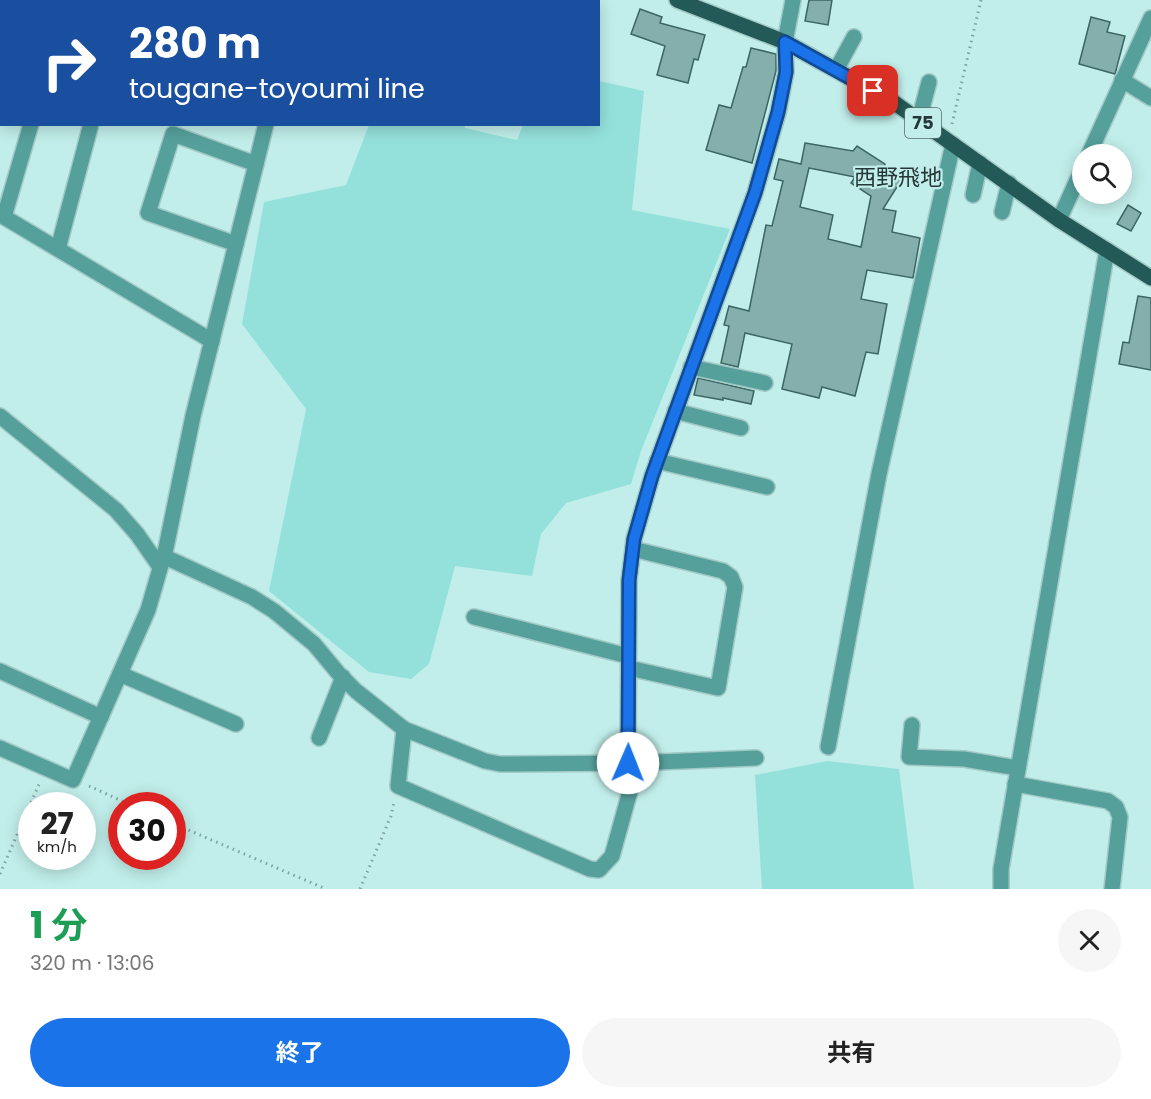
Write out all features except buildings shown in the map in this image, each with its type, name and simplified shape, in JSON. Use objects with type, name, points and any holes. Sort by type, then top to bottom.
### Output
[{"type":"main road","name":"75","points":[[677,0],[709,6],[785,42],[892,101],[1059,220],[1151,278]]},
{"type":"street","points":[[404,729],[398,786],[590,869],[599,870],[612,856],[634,777],[631,763],[629,662],[629,580],[633,549],[657,461],[755,193],[778,112],[786,72],[785,42],[793,0]]},
{"type":"street","points":[[1093,144],[1150,18]]},
{"type":"street","points":[[836,70],[854,37]]},
{"type":"street","points":[[1122,80],[1151,98]]},
{"type":"street","points":[[919,120],[929,82]]},
{"type":"street","points":[[30,126],[4,217],[212,341]]},
{"type":"street","points":[[58,249],[90,126]]},
{"type":"street","points":[[0,748],[73,780],[148,610],[162,562],[193,416],[266,126]]},
{"type":"street","points":[[236,244],[148,213],[173,134],[256,164]]},
{"type":"street","points":[[828,747],[879,474],[951,142]]},
{"type":"street","points":[[973,195],[980,164]]},
{"type":"street","points":[[1002,212],[1009,183]]},
{"type":"street","points":[[1059,220],[1072,191]]},
{"type":"street","points":[[1001,889],[1001,869],[1107,250]]},
{"type":"street","points":[[691,367],[765,383]]},
{"type":"street","points":[[675,411],[741,428]]},
{"type":"street","points":[[0,416],[74,473],[116,510],[162,562],[252,597],[274,611],[314,644],[356,691],[404,729],[485,761],[500,764],[631,763],[756,758]]},
{"type":"street","points":[[657,461],[767,487]]},
{"type":"street","points":[[474,617],[718,688],[735,587],[732,577],[723,571],[633,549]]},
{"type":"street","points":[[0,671],[101,717]]},
{"type":"street","points":[[120,674],[236,724]]},
{"type":"street","points":[[318,738],[343,677]]},
{"type":"street","points":[[912,725],[909,757],[964,759],[1108,801],[1116,807],[1120,817],[1112,889]]},
{"type":"path","points":[[951,142],[981,0]]},
{"type":"path","points":[[0,874],[45,768]]},
{"type":"path","points":[[73,780],[108,795]]},
{"type":"path","points":[[360,889],[391,816],[398,786]]},
{"type":"path","points":[[186,829],[326,889]]},
{"type":"shaded area","points":[[600,81],[644,91],[632,210],[730,229],[641,451],[631,484],[566,503],[541,534],[532,576],[455,566],[429,664],[411,679],[369,672],[269,591],[306,409],[242,324],[264,202],[346,185],[369,126],[465,126],[465,128],[517,140],[523,126],[600,126]]},
{"type":"shaded area","points":[[827,761],[899,769],[914,889],[762,889],[755,775]]},
{"type":"district","name":"西野飛地","points":[[898,177]]},
{"type":"route","points":[[628,763],[629,580],[634,539],[652,476],[755,193],[778,112],[786,72],[785,42],[873,91]]}]
